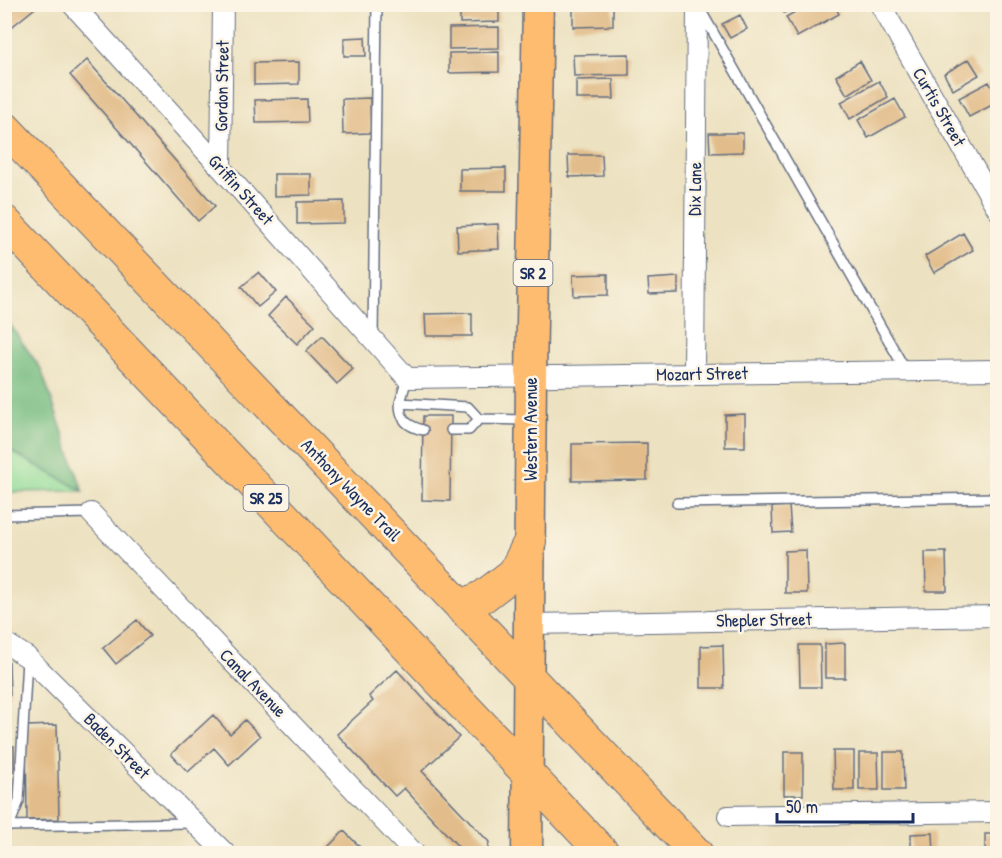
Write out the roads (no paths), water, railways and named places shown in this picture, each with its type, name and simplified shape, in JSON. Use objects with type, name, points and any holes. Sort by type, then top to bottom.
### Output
[{"type":"highway","name":"Anthony Wayne Trail","points":[[4,127],[697,854]]},
{"type":"highway","name":"SR 25","points":[[4,221],[604,854]]},
{"type":"highway","points":[[461,607],[484,596],[514,573],[530,541]]},
{"type":"main road","name":"Western Avenue","points":[[527,854],[531,376],[538,4]]},
{"type":"street","name":"Griffin Street","points":[[72,4],[407,378]]},
{"type":"street","name":"Gordon Street","points":[[221,168],[223,4]]},
{"type":"street","name":"Curtis Street","points":[[880,4],[998,210]]},
{"type":"street","name":"Dix Lane","points":[[694,374],[697,5]]},
{"type":"street","name":"Mozart Street","points":[[407,378],[998,370]]},
{"type":"street","name":"Canal Avenue","points":[[92,513],[414,854]]},
{"type":"street","name":"Shepler Street","points":[[530,624],[998,616]]},
{"type":"street","name":"Baden Street","points":[[4,642],[27,657],[226,854]]},
{"type":"street","points":[[728,816],[998,813]]},
{"type":"lane","points":[[373,340],[377,4]]},
{"type":"lane","points":[[697,5],[906,371]]},
{"type":"lane","points":[[407,378],[400,403],[400,414],[410,427],[423,430]]},
{"type":"lane","points":[[400,403],[468,407],[479,419],[531,420]]},
{"type":"lane","points":[[450,430],[469,430],[479,419]]},
{"type":"lane","points":[[677,503],[998,498]]},
{"type":"lane","points":[[4,515],[92,513]]},
{"type":"lane","points":[[27,657],[20,801],[7,826],[195,823]]}]
